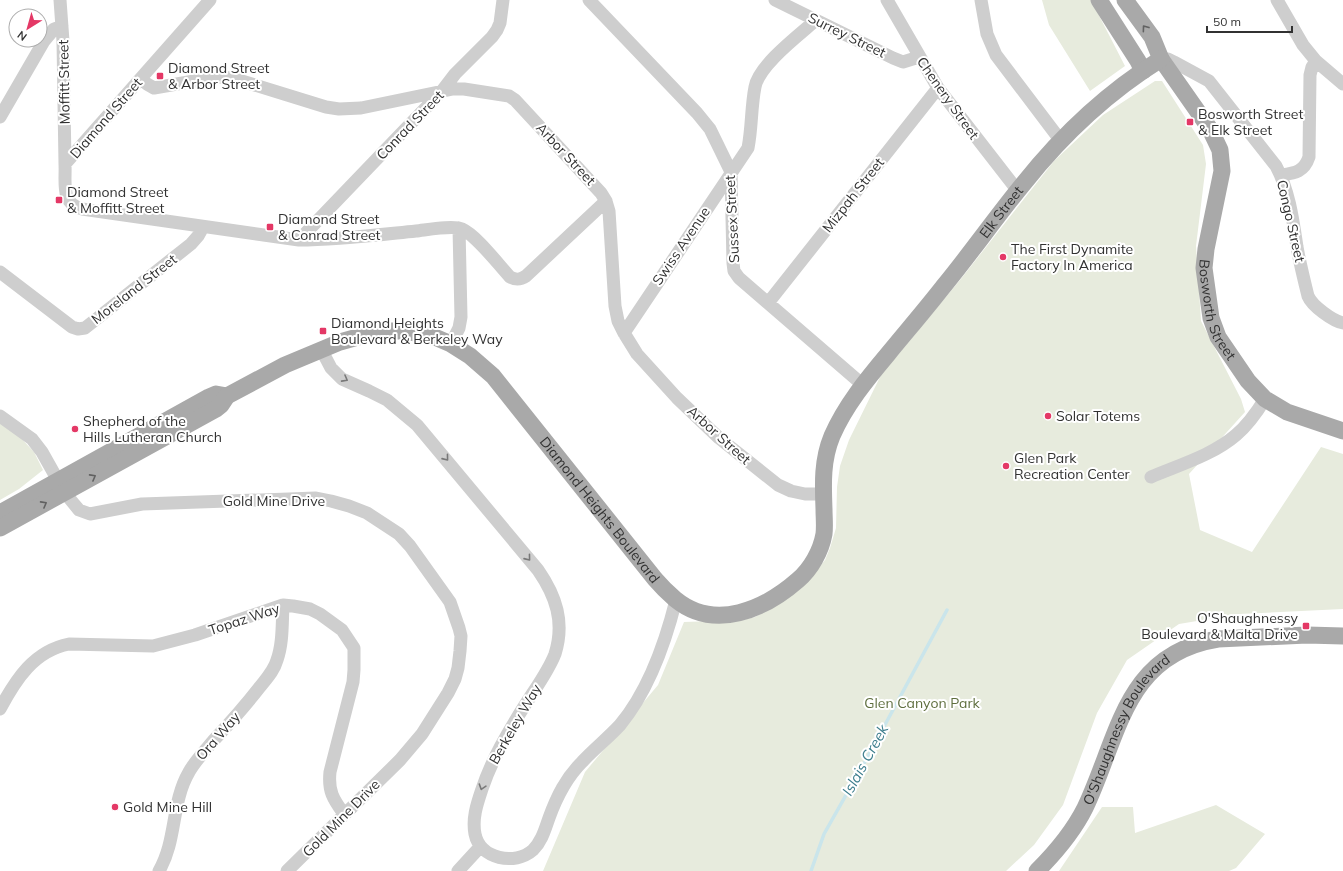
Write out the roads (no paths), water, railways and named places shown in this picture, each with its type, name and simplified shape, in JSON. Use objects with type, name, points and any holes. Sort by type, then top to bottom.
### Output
[{"type":"main road","points":[[1099,0],[1138,60],[1143,71]]},
{"type":"main road","name":"Bosworth Street","points":[[1106,0],[1139,42],[1161,59]]},
{"type":"main road","name":"Bosworth Street","points":[[1125,0],[1152,37],[1161,59],[1210,129],[1220,150],[1222,171],[1204,264],[1211,318],[1216,332],[1224,346],[1248,381],[1265,399]]},
{"type":"main road","name":"Elk Street","points":[[863,385],[962,264],[1018,191],[1061,141],[1098,106],[1133,77],[1161,59]]},
{"type":"main road","name":"Diamond Heights Boulevard","points":[[0,528],[62,486],[209,397],[216,394],[227,396],[265,375],[321,349],[359,336],[379,330],[406,331],[437,338],[451,344],[470,356],[482,366],[504,388],[655,579],[676,600],[698,612],[722,615],[748,612],[771,600],[799,580],[815,559],[824,533],[823,470],[828,446],[840,422],[863,385]]},
{"type":"main road","points":[[1265,399],[1287,412],[1343,431]]},
{"type":"main road","name":"Diamond Heights Boulevard","points":[[0,513],[62,486]]},
{"type":"main road","name":"O'Shaughnessy Boulevard","points":[[1037,871],[1060,848],[1077,823],[1090,797],[1126,706],[1139,685],[1164,661],[1190,646],[1218,639],[1306,635],[1343,636]]},
{"type":"street","name":"Moffitt Street","points":[[60,0],[62,26],[65,164]]},
{"type":"street","name":"Diamond Street","points":[[210,0],[65,164],[66,197],[68,202],[76,208],[299,240],[331,239],[439,228],[459,228]]},
{"type":"street","name":"Conrad Street","points":[[299,240],[442,91],[455,74],[492,37],[500,22],[503,0]]},
{"type":"street","name":"Sussex Street","points":[[589,0],[710,129],[731,172],[734,271],[739,278],[863,385]]},
{"type":"street","name":"Surrey Street","points":[[776,0],[902,62],[919,58]]},
{"type":"street","name":"Chenery Street","points":[[886,0],[938,88],[1018,191]]},
{"type":"street","points":[[981,0],[987,34],[996,56],[1061,141]]},
{"type":"street","points":[[1277,0],[1303,45],[1316,61],[1343,84]]},
{"type":"street","name":"Swiss Avenue","points":[[624,333],[748,148],[755,87],[761,71],[816,20]]},
{"type":"street","points":[[0,117],[44,42],[54,29],[62,26]]},
{"type":"street","name":"Congo Street","points":[[1161,59],[1168,59],[1209,82],[1276,166],[1281,175],[1308,296],[1311,303],[1317,308],[1336,321],[1343,323]]},
{"type":"street","points":[[1281,175],[1302,169],[1309,157],[1310,75],[1312,67],[1316,61]]},
{"type":"street","name":"Arbor Street","points":[[141,79],[154,88],[217,77],[232,78],[339,110],[361,108],[442,91],[464,89],[509,96],[515,100],[601,193],[606,202],[609,211],[615,306],[618,321],[636,354],[698,419],[778,485],[791,491],[806,494],[823,494]]},
{"type":"street","name":"Mizpah Street","points":[[768,303],[938,88]]},
{"type":"street","points":[[459,228],[474,238],[510,276],[515,279],[521,279],[606,202]]},
{"type":"street","name":"Moreland Street","points":[[0,272],[72,327],[78,329],[85,328],[191,244],[203,227]]},
{"type":"street","points":[[451,344],[459,328],[461,317],[459,228]]},
{"type":"street","name":"Berkeley Way","points":[[321,349],[332,368],[342,379],[387,400],[417,425],[538,570],[554,596],[558,610],[559,624],[558,638],[554,654],[498,750],[488,771],[474,813],[473,824],[475,836],[480,847]]},
{"type":"street","points":[[1151,477],[1213,451],[1226,443],[1249,423],[1265,399]]},
{"type":"street","name":"Gold Mine Drive","points":[[0,416],[32,439],[79,510],[88,514],[142,504],[316,498],[331,500],[367,513],[399,534],[410,546],[450,602],[461,636],[458,668],[455,679],[448,693],[422,734],[400,760],[287,871]]},
{"type":"street","points":[[458,871],[480,847],[488,853],[498,857],[510,859],[522,857],[532,851],[539,844],[555,802],[563,786],[582,762],[619,726],[632,709],[642,692],[661,651],[676,600]]},
{"type":"street","name":"Topaz Way","points":[[0,709],[27,667],[37,658],[57,647],[69,644],[152,646],[195,635],[283,605],[310,609],[320,614],[342,630],[354,648],[353,682],[330,772],[329,783],[334,801],[344,814]]},
{"type":"street","name":"Ora Way","points":[[160,871],[171,843],[181,788],[189,772],[198,758],[272,672],[277,661],[281,645],[283,605]]},
{"type":"waterway","name":"Islais Creek","points":[[811,871],[824,834],[947,610]]},
{"type":"place","name":"Diamond Street & Arbor Street","points":[[160,76]]},
{"type":"place","name":"Bosworth Street & Elk Street","points":[[1190,122]]},
{"type":"place","name":"Diamond Street & Moffitt Street","points":[[59,200]]},
{"type":"place","name":"Diamond Street & Conrad Street","points":[[270,227]]},
{"type":"place","name":"The First Dynamite Factory In America","points":[[1003,257]]},
{"type":"place","name":"Diamond Heights Boulevard & Berkeley Way","points":[[323,331]]},
{"type":"place","name":"Solar Totems","points":[[1048,416]]},
{"type":"place","name":"Shepherd of the Hills Lutheran Church","points":[[75,429]]},
{"type":"place","name":"Glen Park Recreation Center","points":[[1006,466]]},
{"type":"place","name":"O'Shaughnessy Boulevard & Malta Drive","points":[[1306,626]]},
{"type":"place","name":"Gold Mine Hill","points":[[115,807]]},
{"type":"park label","name":"Glen Canyon Park","points":[[922,703]]}]
